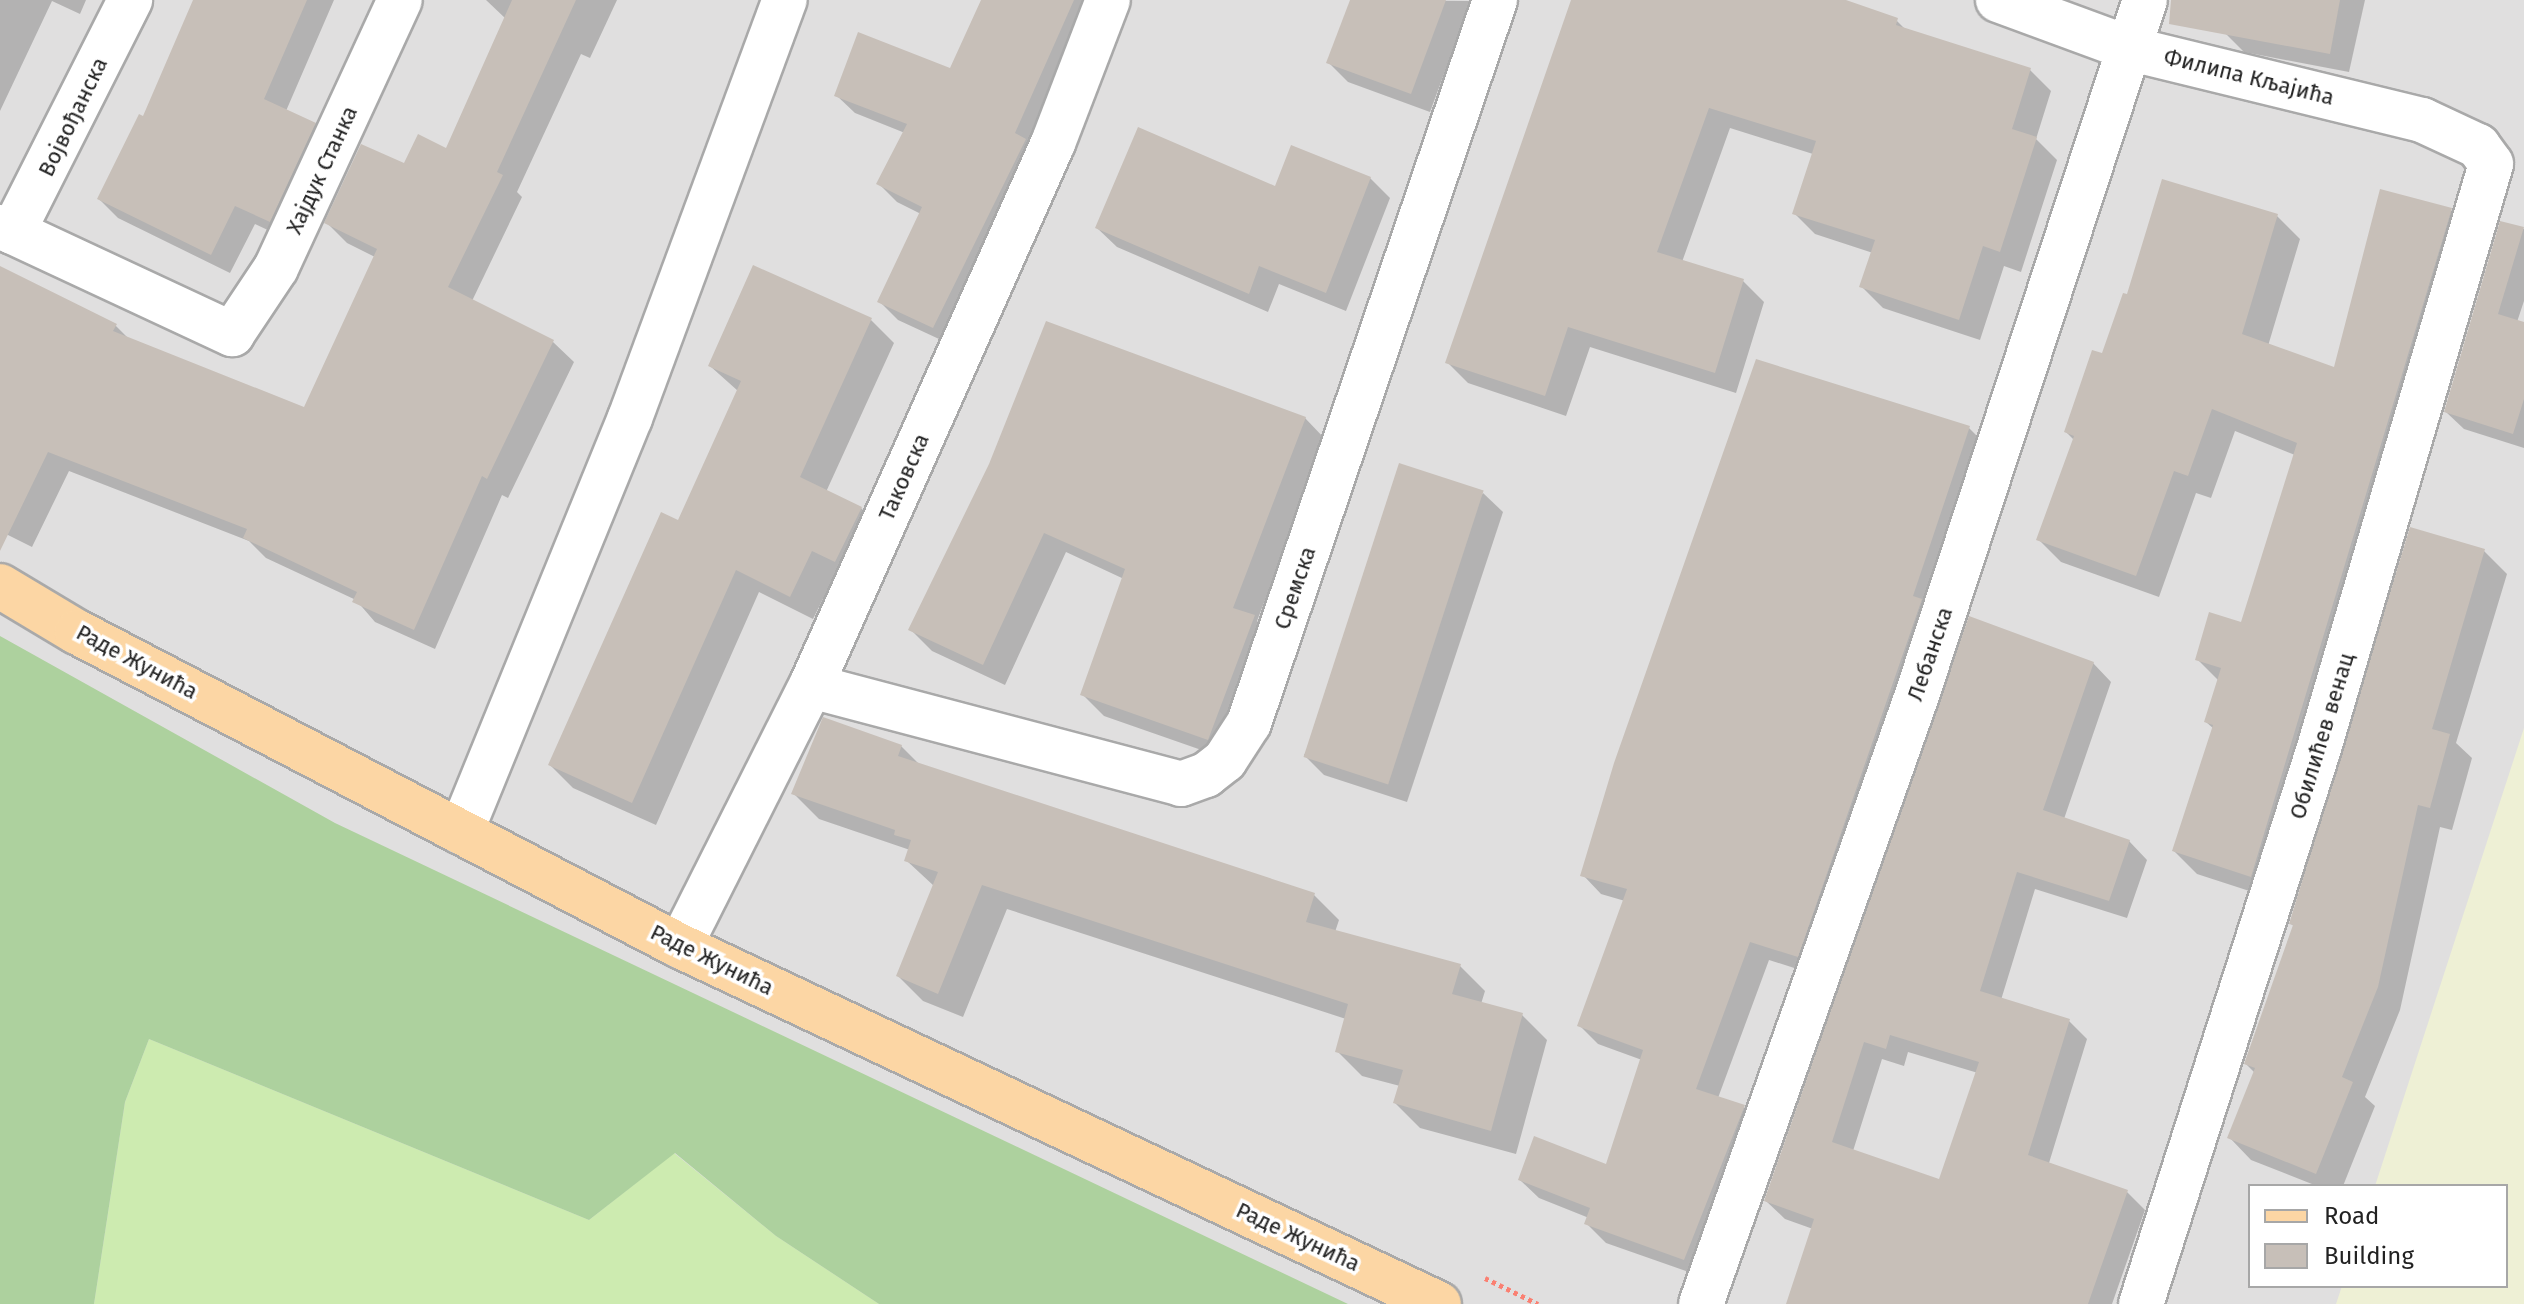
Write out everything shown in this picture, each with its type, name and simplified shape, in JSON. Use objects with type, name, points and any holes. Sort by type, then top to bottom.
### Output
[{"type":"main road","name":"Раде Жунића","points":[[0,586],[680,946],[1439,1304]]},
{"type":"street","name":"Војвођанска","points":[[130,0],[7,230],[232,334]]},
{"type":"street","name":"Хајдук Станка","points":[[232,334],[276,268],[400,0]]},
{"type":"street","points":[[461,832],[630,418],[785,0]]},
{"type":"street","name":"Таковска","points":[[680,946],[811,686],[1053,143],[1108,0]]},
{"type":"street","name":"Сремска","points":[[811,686],[1181,784],[1206,775],[1225,760],[1249,723],[1495,0]]},
{"type":"street","name":"Филипа Кљајића","points":[[1998,0],[2131,49],[2422,120],[2478,146],[2491,164]]},
{"type":"street","name":"Лебанска","points":[[1701,1304],[1917,695],[2145,0]]},
{"type":"street","name":"Обилићев венац","points":[[2141,1304],[2319,748],[2491,164]]},
{"type":"shaded area","points":[[0,0],[2524,0],[2524,1304],[0,1304]]},
{"type":"green space","points":[[0,636],[335,823],[1348,1304],[879,1304],[776,1236],[675,1153],[589,1220],[149,1039],[125,1102],[94,1304],[0,1304]]},
{"type":"green space","points":[[2524,728],[2524,1304],[2336,1304],[2341,1288],[2508,1288],[2508,1184],[2376,1184]]},
{"type":"green space","points":[[149,1039],[589,1220],[674,1153],[776,1236],[879,1304],[94,1304],[125,1102]]},
{"type":"building","points":[[193,0],[307,0],[264,99],[316,123],[270,222],[235,206],[211,255],[97,199],[139,114],[143,116]]},
{"type":"building","points":[[512,0],[576,0],[497,172],[503,175],[448,287],[554,340],[487,479],[482,476],[414,630],[352,602],[357,592],[243,538],[247,529],[48,452],[0,551],[0,266],[117,324],[113,331],[304,407],[377,249],[324,223],[361,144],[404,163],[418,134],[446,148]]},
{"type":"building","points":[[981,0],[1074,0],[1015,133],[1026,139],[933,328],[877,302],[922,207],[876,184],[907,124],[834,96],[858,32],[950,68]]},
{"type":"building","points":[[1350,0],[1446,0],[1411,94],[1326,63]]},
{"type":"building","points":[[1571,0],[1846,0],[1898,18],[1896,25],[2031,68],[2012,129],[2037,137],[2000,252],[1983,246],[1959,320],[1859,287],[1875,240],[1792,214],[1816,141],[1709,108],[1657,252],[1744,279],[1715,373],[1568,327],[1545,396],[1445,363]]},
{"type":"building","points":[[2171,0],[2340,0],[2330,54],[2169,24]]},
{"type":"building","points":[[1138,127],[1275,186],[1291,145],[1371,177],[1326,293],[1259,266],[1249,294],[1095,228]]},
{"type":"building","points":[[2162,179],[2278,214],[2242,334],[2334,367],[2380,189],[2452,208],[2251,877],[2172,851],[2213,725],[2204,722],[2221,668],[2195,660],[2209,612],[2241,622],[2297,443],[2212,409],[2188,476],[2174,471],[2136,576],[2036,540],[2074,436],[2064,432],[2092,350],[2102,353],[2123,293],[2127,294]]},
{"type":"building","points":[[2500,221],[2524,227],[2498,314],[2524,322],[2524,399],[2513,434],[2444,412]]},
{"type":"building","points":[[753,265],[872,318],[800,477],[862,507],[835,562],[812,551],[790,597],[736,570],[632,803],[548,765],[661,512],[678,520],[741,381],[708,366]]},
{"type":"building","points":[[1046,321],[1306,417],[1233,608],[1255,615],[1208,740],[1080,695],[1125,569],[1044,533],[983,665],[908,630],[989,464]]},
{"type":"building","points":[[1756,359],[1970,426],[1913,596],[1922,599],[1798,957],[1750,942],[1696,1089],[1745,1105],[1684,1260],[1584,1224],[1590,1208],[1518,1180],[1534,1136],[1606,1164],[1643,1050],[1577,1026],[1627,889],[1580,876],[1614,763]]},
{"type":"building","points":[[1399,463],[1484,491],[1388,784],[1304,757]]},
{"type":"building","points":[[2410,527],[2485,549],[2432,729],[2450,734],[2430,808],[2418,805],[2378,987],[2342,1077],[2353,1082],[2316,1174],[2227,1138],[2255,1068],[2244,1064],[2293,925],[2289,924]]},
{"type":"building","points":[[1969,616],[2094,662],[2043,810],[2130,840],[2109,901],[2017,872],[1980,991],[2070,1019],[2028,1155],[2128,1190],[2088,1304],[1786,1304],[1814,1219],[1764,1201]],"holes":[[[1890,1035],[1979,1062],[1939,1179],[1832,1142],[1864,1042],[1886,1049]]]},
{"type":"building","points":[[823,717],[902,745],[898,756],[1315,893],[1306,922],[1461,964],[1452,994],[1523,1013],[1491,1131],[1393,1103],[1403,1070],[1335,1052],[1348,1004],[982,885],[938,994],[896,976],[938,872],[904,861],[911,840],[894,835],[895,830],[791,794]]}]
